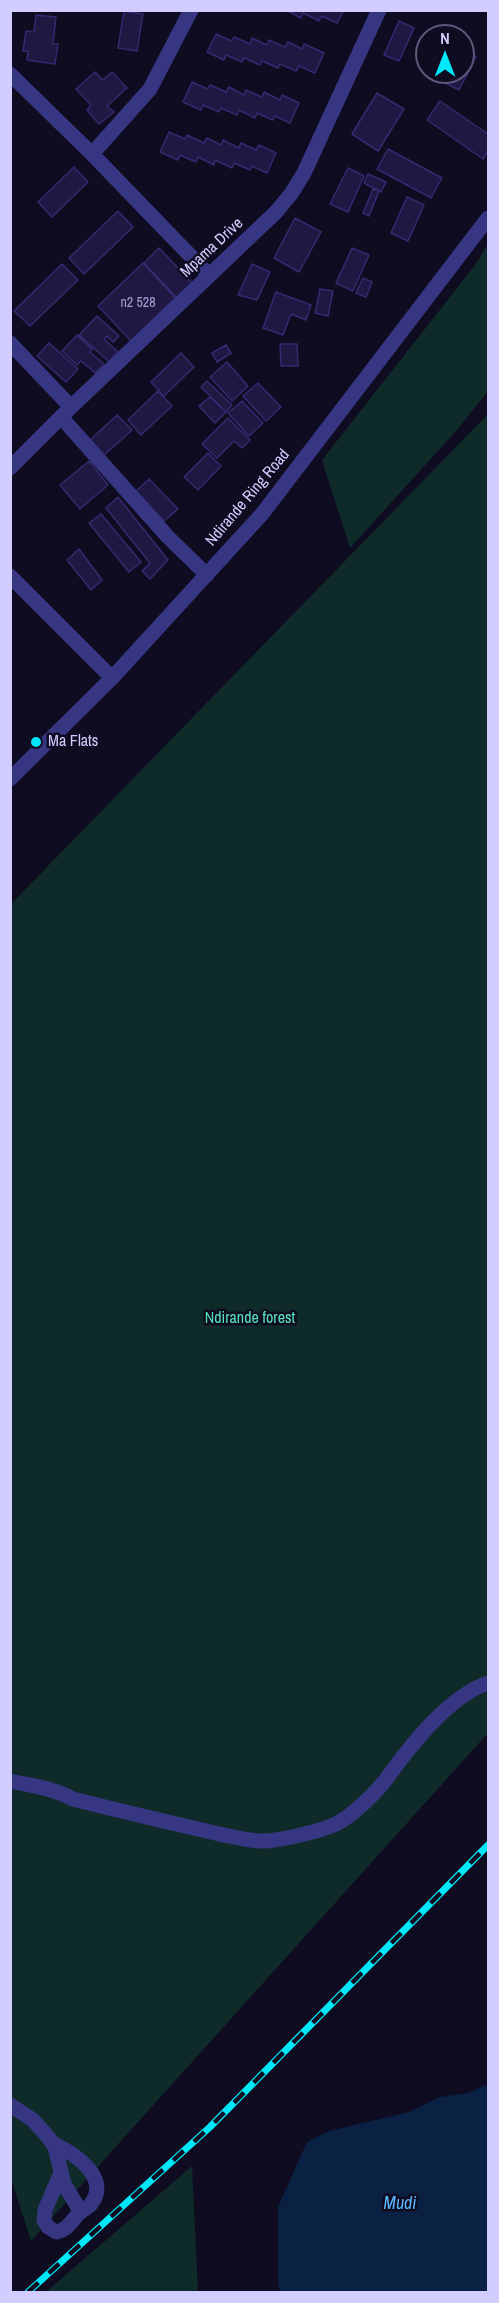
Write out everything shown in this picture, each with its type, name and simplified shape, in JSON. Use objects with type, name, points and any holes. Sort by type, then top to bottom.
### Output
[{"type":"street","points":[[92,154],[150,89],[191,10]]},
{"type":"street","name":"Mpama Drive","points":[[10,468],[276,212],[291,194],[304,173],[379,10]]},
{"type":"street","points":[[10,74],[92,154],[209,275]]},
{"type":"street","name":"Ndirande Ring Road","points":[[10,779],[112,678],[262,514],[489,218]]},
{"type":"street","points":[[10,343],[168,537],[207,575]]},
{"type":"street","points":[[10,576],[112,678]]},
{"type":"street","points":[[10,1781],[45,1787],[61,1792],[73,1800],[158,1821],[270,1841],[336,1824],[362,1804],[383,1783],[404,1754],[459,1698],[466,1692],[489,1683]]},
{"type":"street","points":[[10,2105],[43,2129],[52,2143],[60,2175],[45,2210],[45,2220],[51,2231],[61,2231],[91,2205],[96,2194],[96,2179],[86,2164],[70,2151],[52,2143]]},
{"type":"street","points":[[60,2175],[81,2212]]},
{"type":"green space","points":[[488,244],[488,391],[456,431],[350,548],[322,460],[475,265]]},
{"type":"green space","name":"Ndirande forest","points":[[488,414],[488,1733],[31,2241],[10,2175],[10,905]]},
{"type":"green space","points":[[192,2166],[198,2292],[46,2292]]},
{"type":"water","name":"Mudi","points":[[488,2084],[488,2292],[280,2292],[278,2207],[307,2142],[329,2131],[409,2112],[440,2097],[468,2093]]},
{"type":"building","points":[[286,10],[344,10],[337,23],[321,16],[319,21],[303,13],[301,18]]},
{"type":"building","points":[[124,11],[143,14],[137,51],[118,48]]},
{"type":"building","points":[[36,15],[56,17],[53,44],[58,44],[55,64],[27,60],[28,51],[23,51],[26,31],[34,32]]},
{"type":"building","points":[[399,21],[414,28],[399,61],[384,55]]},
{"type":"building","points":[[216,34],[232,41],[234,37],[250,44],[252,38],[267,45],[269,40],[285,47],[288,42],[302,49],[304,44],[324,53],[315,73],[299,66],[296,71],[280,64],[278,68],[262,61],[260,65],[244,58],[242,62],[226,55],[224,60],[207,52]]},
{"type":"building","points":[[95,72],[103,80],[112,72],[127,88],[107,106],[114,112],[99,124],[87,110],[91,105],[76,89]]},
{"type":"building","points":[[192,82],[208,89],[210,85],[226,92],[229,87],[244,95],[246,90],[262,97],[264,92],[280,100],[282,95],[299,103],[290,123],[275,116],[273,120],[257,113],[255,118],[239,110],[237,115],[221,108],[219,112],[203,105],[201,110],[183,102]]},
{"type":"building","points":[[448,84],[462,84],[459,90]]},
{"type":"building","points":[[377,93],[404,109],[378,151],[352,134]]},
{"type":"building","points":[[440,101],[488,134],[488,151],[483,159],[427,120]]},
{"type":"building","points":[[169,132],[185,139],[187,135],[204,143],[207,138],[221,145],[223,140],[239,148],[241,143],[256,150],[259,145],[276,153],[267,173],[252,166],[250,170],[234,163],[232,168],[215,160],[214,165],[198,157],[196,162],[180,155],[178,160],[160,152]]},
{"type":"building","points":[[388,149],[442,178],[431,198],[377,169]]},
{"type":"building","points":[[74,167],[88,182],[52,217],[38,202]]},
{"type":"building","points":[[348,168],[364,176],[348,212],[330,204]]},
{"type":"building","points":[[368,174],[386,182],[381,192],[364,183]]},
{"type":"building","points":[[373,189],[379,191],[369,216],[363,213]]},
{"type":"building","points":[[407,197],[424,205],[408,241],[391,233]]},
{"type":"building","points":[[118,211],[133,227],[84,274],[69,258]]},
{"type":"building","points":[[295,218],[321,232],[299,272],[274,258]]},
{"type":"building","points":[[159,248],[194,285],[178,299],[144,263]]},
{"type":"building","points":[[352,248],[369,255],[353,291],[336,283]]},
{"type":"building","points":[[143,263],[178,301],[133,343],[98,306]]},
{"type":"building","points":[[62,264],[78,280],[30,326],[14,311]]},
{"type":"building","points":[[252,264],[270,272],[257,300],[238,295]]},
{"type":"building","points":[[363,278],[372,282],[366,297],[356,293]]},
{"type":"building","points":[[320,289],[333,291],[328,316],[315,313]]},
{"type":"building","points":[[276,292],[311,305],[306,320],[291,314],[283,335],[263,328]]},
{"type":"building","points":[[97,316],[119,336],[113,342],[107,336],[104,339],[118,352],[109,362],[79,335]]},
{"type":"building","points":[[77,335],[92,349],[90,352],[104,364],[95,373],[81,361],[77,365],[62,351]]},
{"type":"building","points":[[49,343],[78,369],[66,382],[37,356]]},
{"type":"building","points":[[280,344],[297,344],[298,366],[281,366]]},
{"type":"building","points":[[226,345],[231,353],[217,362],[212,353]]},
{"type":"building","points":[[181,353],[194,367],[164,396],[151,382]]},
{"type":"building","points":[[227,362],[248,386],[232,401],[210,377]]},
{"type":"building","points":[[207,381],[232,405],[226,412],[201,387]]},
{"type":"building","points":[[258,383],[281,407],[266,421],[243,396]]},
{"type":"building","points":[[158,391],[172,406],[141,435],[128,420]]},
{"type":"building","points":[[210,397],[226,412],[215,423],[199,406]]},
{"type":"building","points":[[242,401],[263,423],[249,436],[228,413]]},
{"type":"building","points":[[117,415],[132,430],[102,457],[88,442]]},
{"type":"building","points":[[228,418],[250,440],[242,448],[234,441],[217,458],[202,444]]},
{"type":"building","points":[[208,453],[221,466],[198,490],[184,477]]},
{"type":"building","points":[[89,461],[108,485],[80,509],[60,485]]},
{"type":"building","points":[[149,479],[178,509],[164,521],[136,491]]},
{"type":"building","points":[[118,497],[168,560],[150,579],[142,571],[150,563],[106,508]]},
{"type":"building","points":[[101,514],[141,562],[129,572],[89,523]]},
{"type":"building","points":[[79,549],[102,580],[91,590],[67,560]]},
{"type":"railway","points":[[28,2292],[210,2127],[488,1845]]},
{"type":"place","name":"Ma Flats","points":[[36,742]]}]
